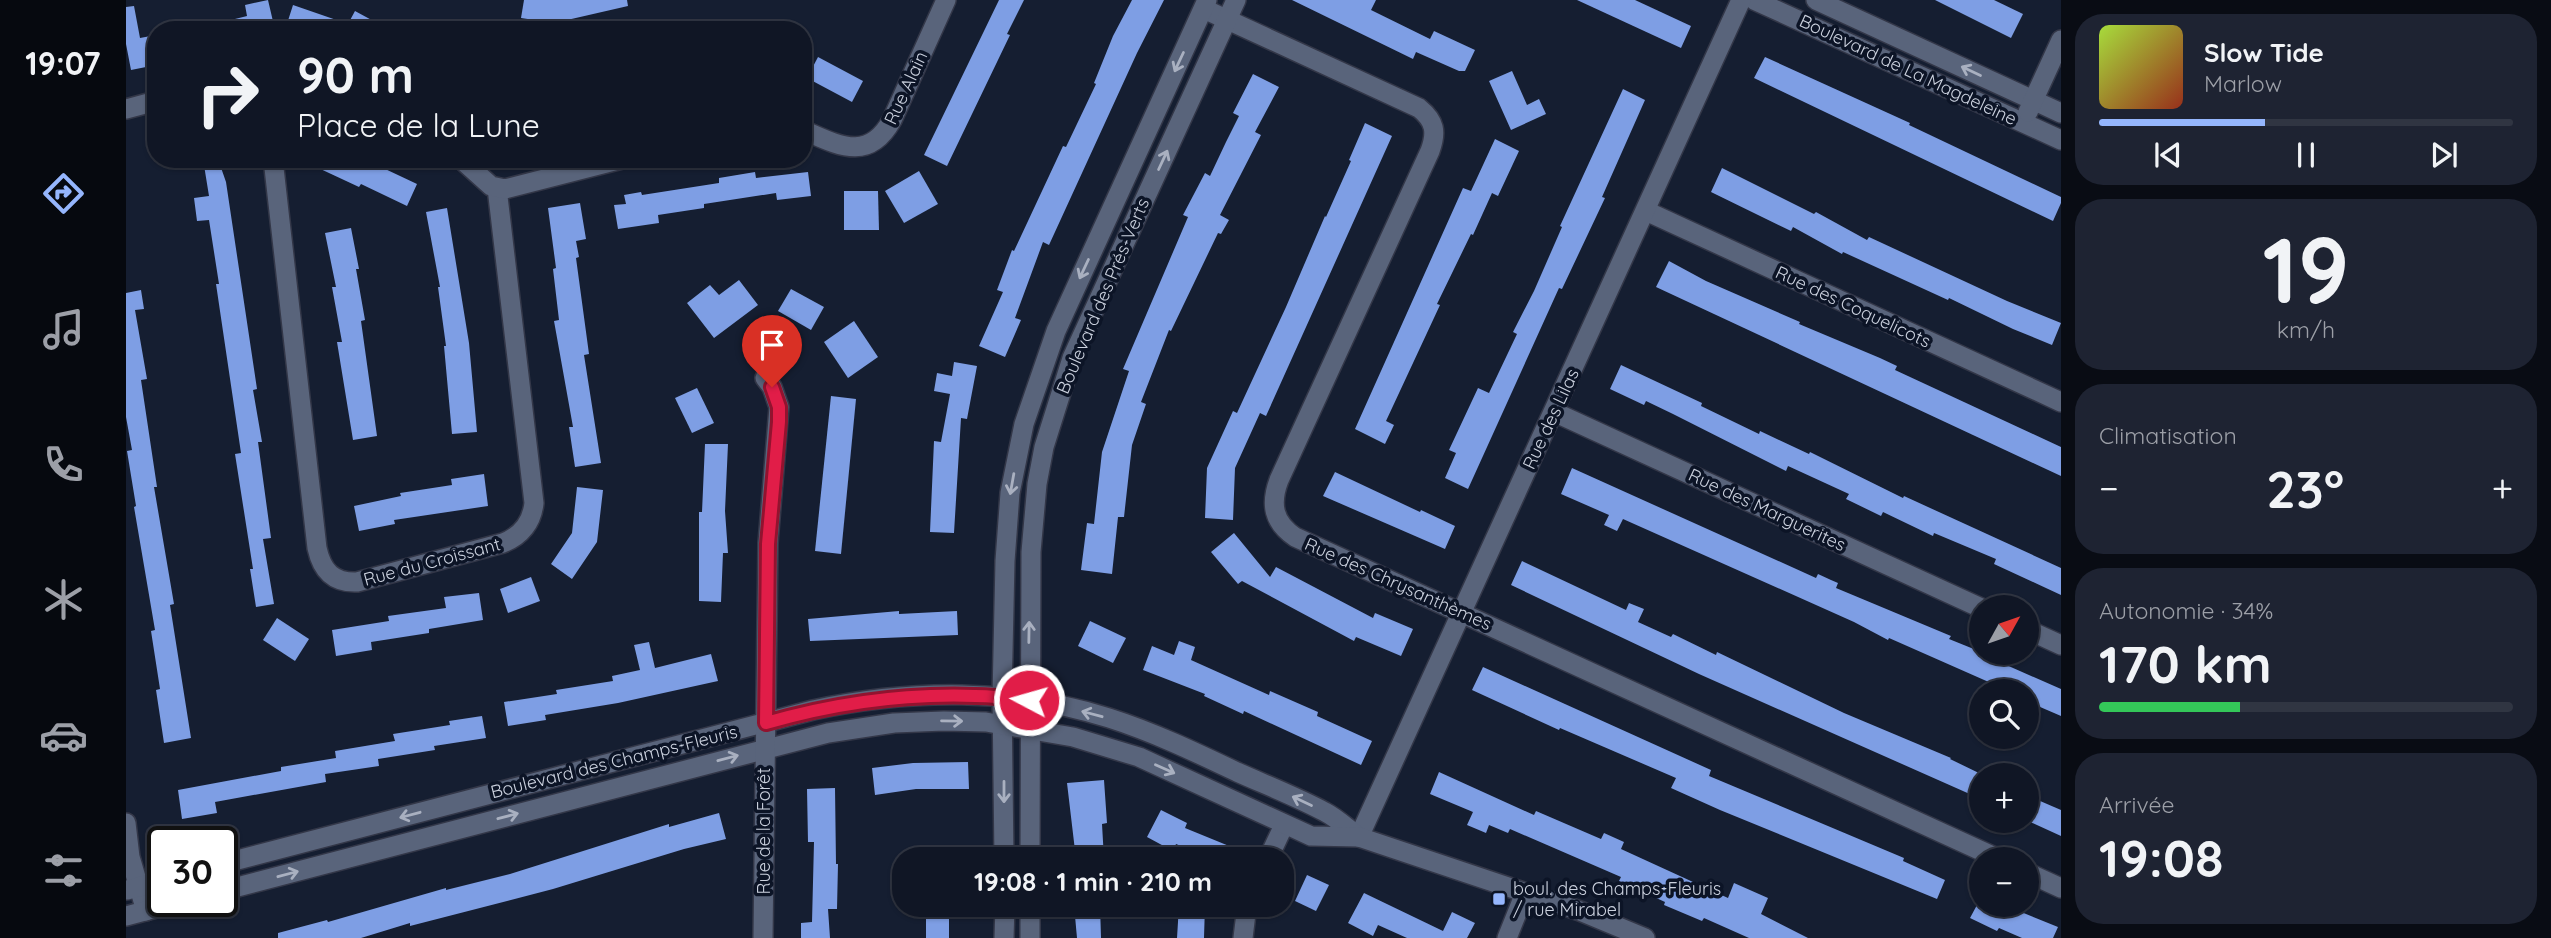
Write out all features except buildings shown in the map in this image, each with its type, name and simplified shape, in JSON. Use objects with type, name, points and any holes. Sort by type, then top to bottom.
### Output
[{"type":"street","name":"Rue Alain","points":[[812,133],[850,148],[862,146],[880,137],[892,120],[946,0]]},
{"type":"street","name":"Boulevard des Prés-Verts","points":[[1030,847],[1032,530],[1048,431],[1078,346],[1236,0]]},
{"type":"street","name":"Rue des Lilas","points":[[1359,837],[1741,0]]},
{"type":"street","name":"Boulevard de La Magdeleine","points":[[1754,0],[2061,140]]},
{"type":"street","name":"Boulevard de La Magdeleine","points":[[1816,0],[2061,113]]},
{"type":"street","name":"Boulevard des Prés-Verts","points":[[1004,847],[1002,697],[1008,513],[1019,446],[1030,404],[1056,331],[1205,4]]},
{"type":"street","name":"Rue des Chrysanthèmes","points":[[1205,4],[1227,20],[1419,108],[1435,128],[1430,152],[1279,480],[1273,505],[1280,525],[1295,537],[1973,847]]},
{"type":"street","points":[[2024,123],[2061,40]]},
{"type":"street","points":[[126,109],[147,103]]},
{"type":"street","name":"Rue du Croissant","points":[[274,168],[317,548],[325,570],[339,581],[348,583],[503,543],[518,535],[530,521],[534,503],[497,188]]},
{"type":"street","points":[[470,168],[497,188],[517,187],[588,168]]},
{"type":"street","name":"Rue des Coquelicots","points":[[1646,211],[2061,402]]},
{"type":"street","name":"Rue de la Forêt","points":[[763,938],[768,544],[779,407],[772,387],[765,378]]},
{"type":"street","name":"Rue des Marguerites","points":[[1554,412],[1969,602]]},
{"type":"street","points":[[2039,635],[2061,645]]},
{"type":"street","name":"Boulevard des Champs-Fleuris","points":[[238,860],[838,704],[933,695],[1029,700],[1108,718],[1177,744],[1327,813],[1359,837]]},
{"type":"street","name":"Boulevard des Champs-Fleuris","points":[[238,887],[828,733],[894,723],[954,721],[1029,728],[1093,742],[1139,757],[1311,836],[1359,837],[1609,922],[1645,938]]},
{"type":"street","points":[[126,823],[132,888],[146,911],[126,916]]},
{"type":"street","points":[[1274,847],[1284,825]]},
{"type":"street","points":[[2039,878],[2061,888]]},
{"type":"street","points":[[1507,938],[1525,893]]},
{"type":"street","points":[[1004,938],[1005,917]]},
{"type":"street","points":[[1030,917],[1030,938]]},
{"type":"street","points":[[1243,938],[1246,917]]},
{"type":"place","name":"boul. des Champs-Fleuris / rue Mirabel","points":[[1499,899]]},
{"type":"route","points":[[772,387],[779,407],[779,422],[769,520],[766,723],[838,704],[908,696],[969,695],[1029,700]]}]
